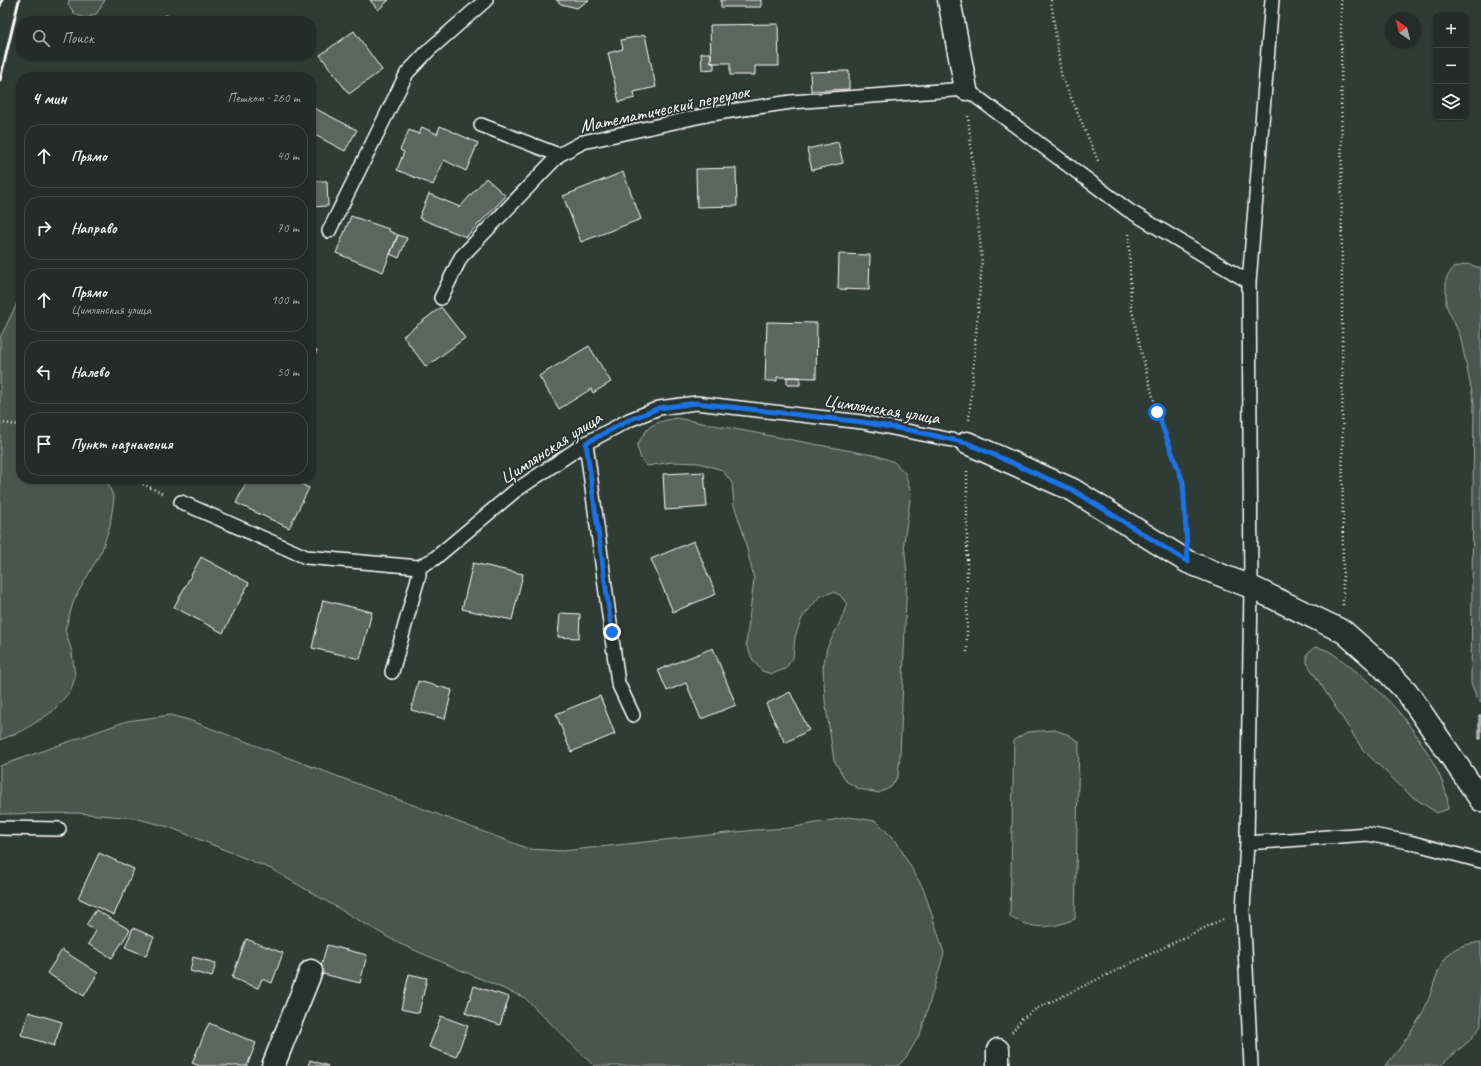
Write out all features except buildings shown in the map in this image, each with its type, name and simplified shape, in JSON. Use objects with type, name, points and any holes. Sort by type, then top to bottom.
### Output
[{"type":"street","points":[[949,0],[966,89]]},
{"type":"street","points":[[967,443],[1073,490],[1188,562],[1251,587],[1344,632],[1378,662],[1407,692],[1481,800]]},
{"type":"street","points":[[273,1066],[311,972]]},
{"type":"lane","points":[[330,231],[407,73],[429,50],[486,0]]},
{"type":"lane","points":[[1251,1066],[1244,910],[1247,843],[1251,587],[1249,282],[1272,0]]},
{"type":"lane","points":[[966,89],[1128,210],[1249,282]]},
{"type":"lane","name":"Математический переулок","points":[[441,298],[461,257],[559,155],[582,142],[711,114],[791,102],[966,89]]},
{"type":"lane","points":[[481,125],[559,155]]},
{"type":"lane","name":"Цимлянская улица","points":[[419,566],[434,559],[515,491],[586,443],[629,420],[659,408],[696,403],[862,422],[967,443]]},
{"type":"lane","points":[[586,443],[618,683],[633,715]]},
{"type":"lane","points":[[181,502],[306,557],[419,566],[419,575],[392,672]]},
{"type":"lane","points":[[0,828],[59,829]]},
{"type":"lane","points":[[1247,843],[1367,834],[1409,842],[1481,861]]},
{"type":"path","points":[[1051,0],[1061,74],[1102,169]]},
{"type":"path","points":[[1341,0],[1344,632]]},
{"type":"path","points":[[966,89],[982,262],[967,443],[967,652]]},
{"type":"path","points":[[1128,210],[1132,306],[1142,355],[1157,412],[1183,482],[1188,562]]},
{"type":"path","points":[[0,423],[16,425]]},
{"type":"path","points":[[143,484],[181,502]]},
{"type":"path","points":[[998,1058],[1022,1019],[1036,1009],[1244,910]]},
{"type":"shaded area","points":[[69,0],[105,0],[97,13],[92,16],[79,16],[75,14],[68,4]]},
{"type":"shaded area","points":[[1467,264],[1481,268],[1481,702],[1477,698],[1471,683],[1474,402],[1460,335],[1446,305],[1446,279],[1453,268]]},
{"type":"shaded area","points":[[16,305],[16,484],[108,484],[114,498],[110,525],[102,550],[74,600],[65,630],[72,652],[75,677],[71,690],[52,712],[24,730],[0,740],[0,338]]},
{"type":"shaded area","points":[[676,418],[878,456],[894,462],[905,473],[911,493],[904,542],[907,575],[900,756],[898,776],[891,787],[879,793],[859,789],[846,781],[834,760],[825,700],[823,667],[827,648],[847,604],[840,595],[833,592],[819,597],[802,618],[795,637],[793,658],[785,669],[772,674],[762,671],[753,660],[746,645],[754,579],[743,532],[734,505],[732,483],[722,470],[699,463],[672,462],[647,466],[641,459],[637,446],[644,433],[656,423]]},
{"type":"shaded area","points":[[1315,647],[1330,652],[1349,666],[1382,694],[1397,710],[1413,730],[1430,757],[1443,785],[1447,798],[1448,809],[1437,813],[1410,795],[1363,750],[1307,663],[1307,654]]},
{"type":"shaded area","points":[[170,715],[189,720],[529,849],[563,851],[755,830],[789,828],[849,817],[876,821],[896,841],[924,890],[944,953],[921,1032],[907,1056],[898,1066],[594,1066],[525,998],[398,943],[271,869],[169,827],[134,818],[77,813],[0,814],[0,766],[127,721]]},
{"type":"shaded area","points":[[1055,730],[1069,735],[1079,742],[1075,919],[1058,925],[1042,927],[1027,924],[1010,917],[1014,740],[1027,732]]},
{"type":"shaded area","points":[[1481,942],[1481,1026],[1469,1041],[1440,1066],[1385,1066],[1419,1019],[1427,1003],[1439,970],[1446,958],[1453,950],[1468,944]]},
{"type":"railway","points":[[0,6],[2,0]]},
{"type":"railway","points":[[0,80],[19,0]]},
{"type":"route","points":[[612,632],[586,443],[629,420],[659,408],[696,403],[862,422],[914,431],[967,443],[1073,490],[1188,562],[1183,482],[1157,412]]}]
